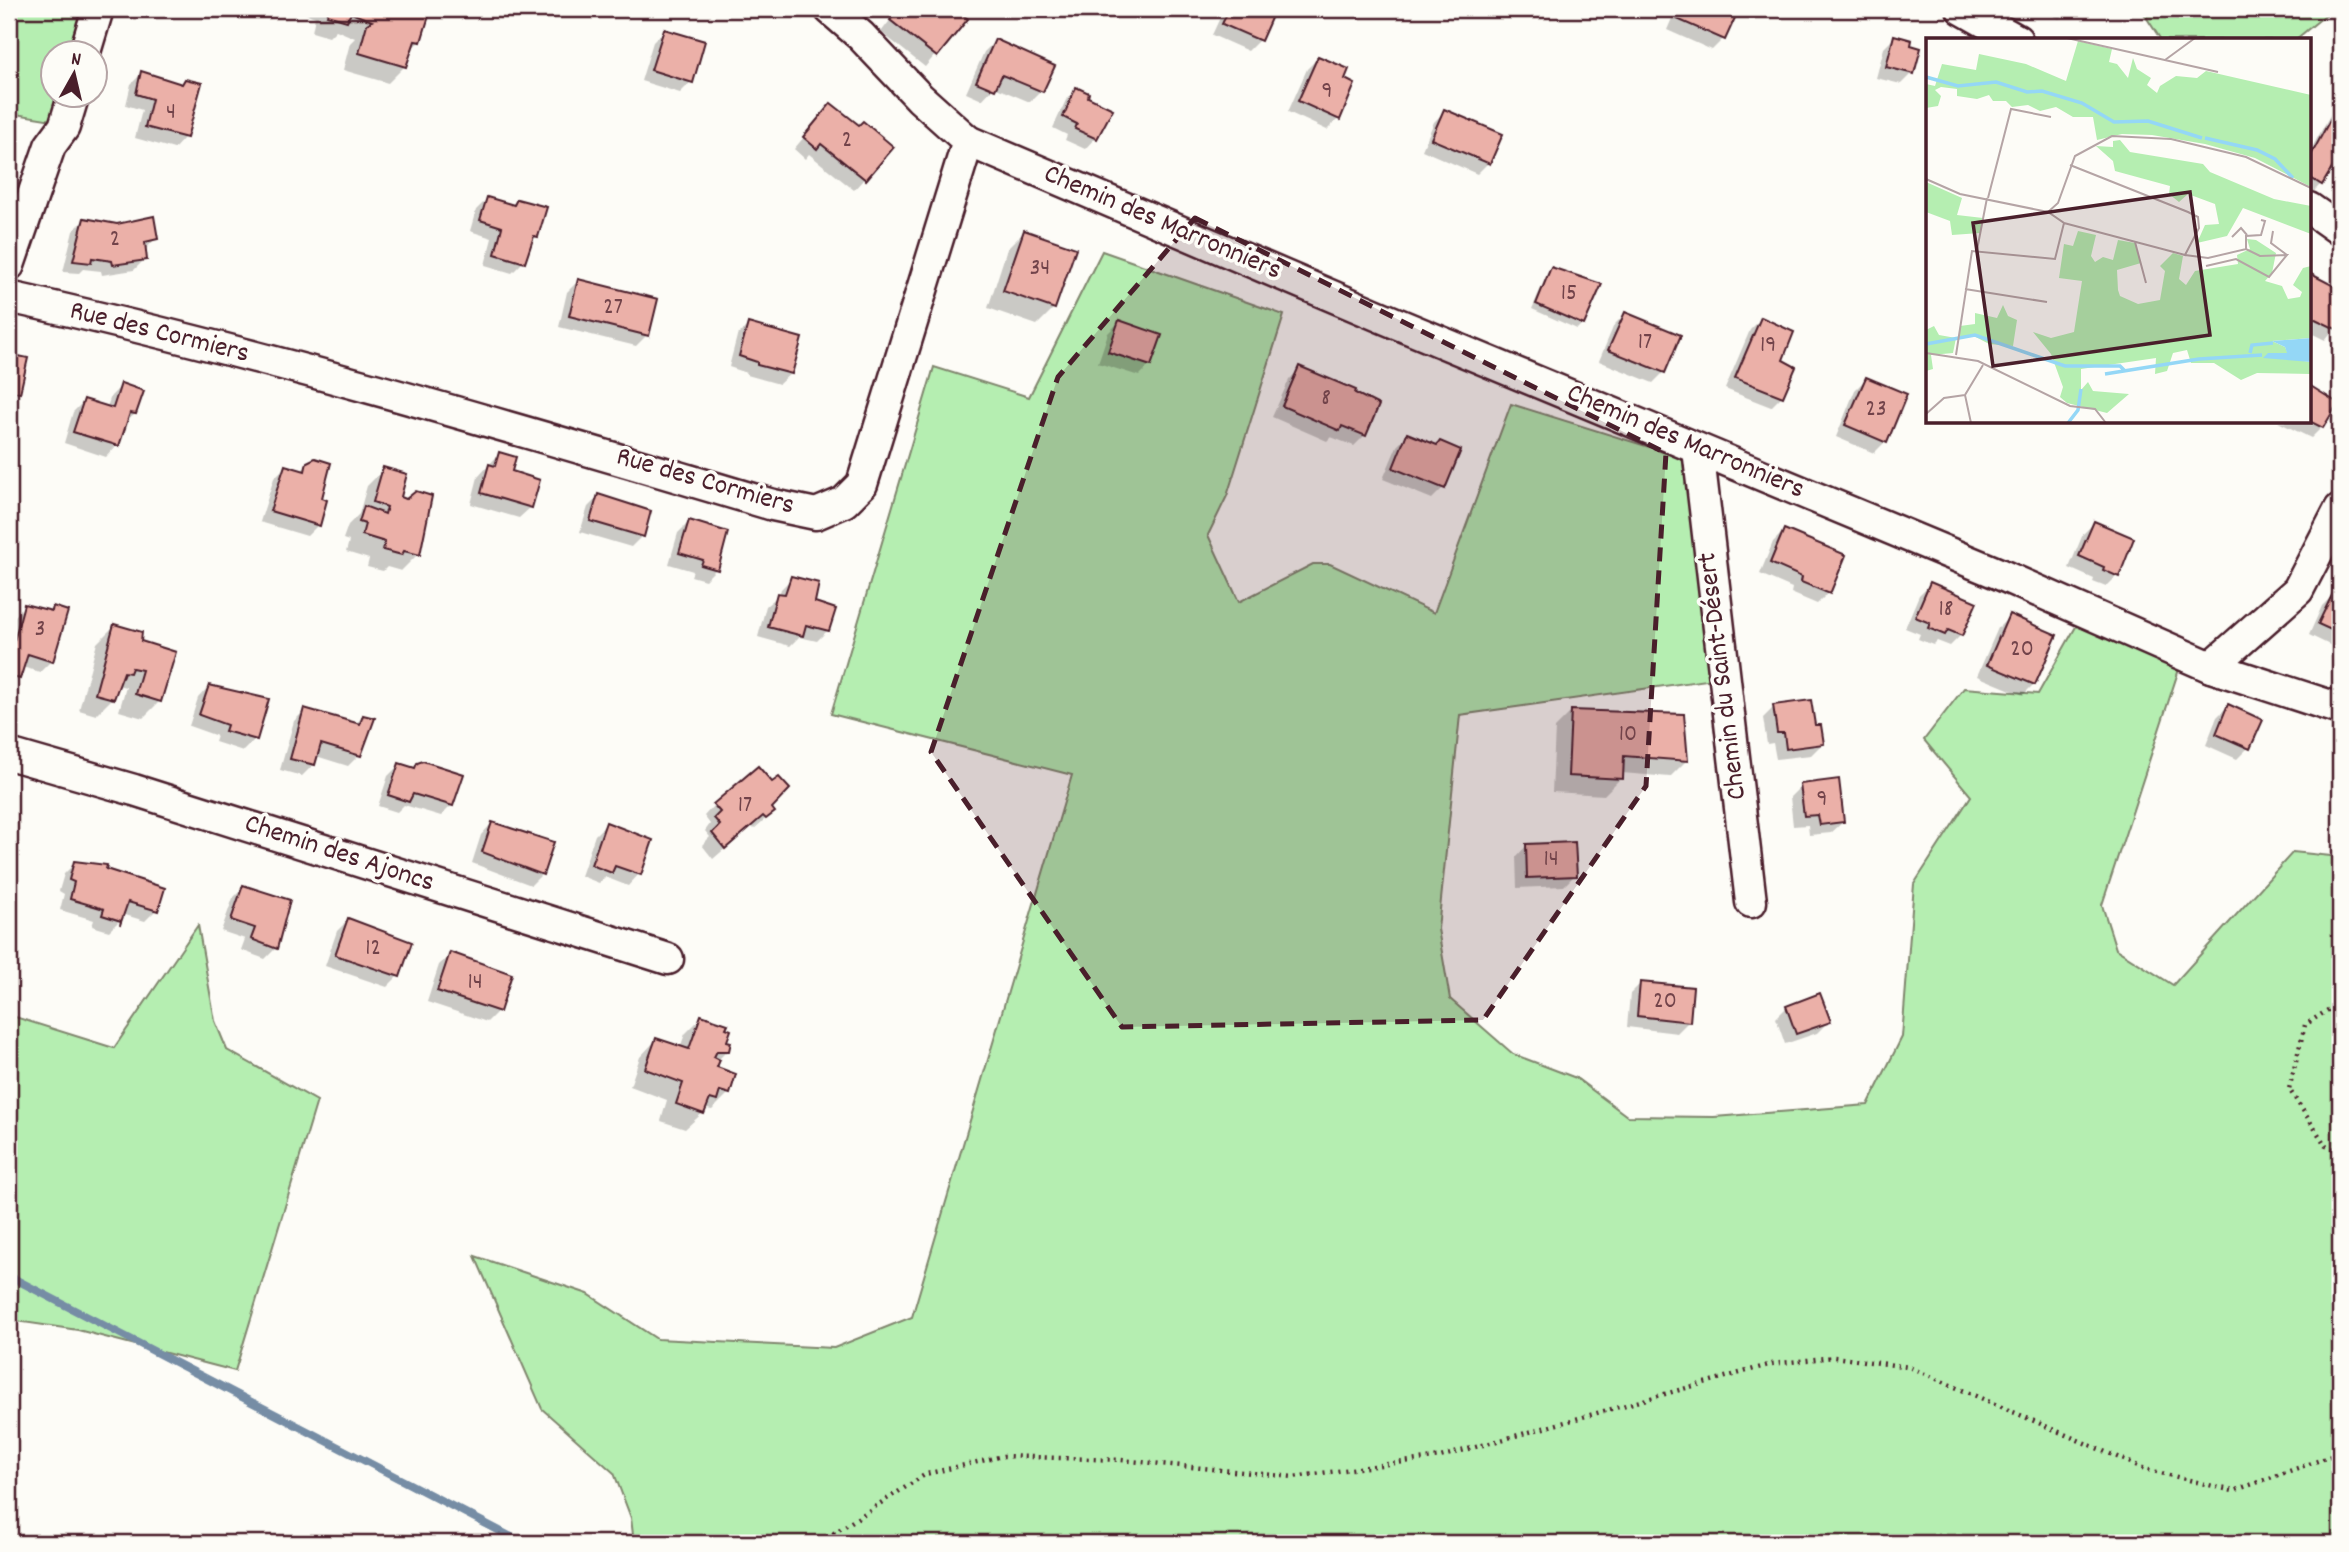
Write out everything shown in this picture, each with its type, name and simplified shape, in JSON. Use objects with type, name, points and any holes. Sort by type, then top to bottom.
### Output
[{"type":"street","points":[[89,38],[98,9]]},
{"type":"street","points":[[830,9],[861,36],[920,98],[968,141]]},
{"type":"street","points":[[1962,9],[2013,38]]},
{"type":"street","points":[[9,265],[50,146],[64,127],[70,108]]},
{"type":"street","name":"Rue des Cormiers","points":[[9,298],[99,317],[466,414],[773,505],[816,514],[844,502],[862,484],[968,141]]},
{"type":"street","name":"Chemin des Marronniers","points":[[968,141],[1997,573],[2211,667],[2340,709]]},
{"type":"street","points":[[2310,209],[2340,230]]},
{"type":"street","name":"Chemin du Saint-Désert","points":[[1698,449],[1751,902]]},
{"type":"street","points":[[2211,667],[2298,590],[2340,509]]},
{"type":"street","name":"Chemin des Ajoncs","points":[[9,754],[147,794],[668,959]]},
{"type":"path","points":[[2340,1002],[2305,1025],[2289,1088],[2326,1146],[2340,1151]]},
{"type":"path","points":[[845,1543],[834,1533],[926,1474],[1003,1456],[1121,1460],[1293,1477],[1440,1457],[1772,1364],[1834,1357],[1909,1367],[2145,1469],[2233,1491],[2340,1453]]},
{"type":"highlighted area","points":[[1195,218],[1666,453],[1646,786],[1483,1020],[1122,1027],[931,752],[1058,377]]},
{"type":"green space","points":[[9,9],[92,9],[82,38],[38,38],[38,108],[57,108],[52,120],[9,113]]},
{"type":"green space","points":[[2141,9],[2340,9],[2340,19],[2329,12],[2297,38],[2160,38]]},
{"type":"green space","points":[[1102,251],[1284,315],[1227,496],[1208,535],[1239,602],[1313,564],[1330,564],[1434,613],[1511,404],[1691,460],[1721,678],[1460,715],[1438,929],[1450,999],[1513,1054],[1576,1078],[1627,1116],[1714,1117],[1868,1105],[1902,1037],[1914,884],[1971,796],[1924,740],[1964,688],[2038,694],[2078,623],[2180,666],[2102,905],[2116,949],[2173,985],[2293,852],[2340,857],[2340,1543],[634,1543],[631,1518],[614,1473],[542,1409],[475,1256],[588,1294],[657,1339],[834,1348],[912,1317],[1072,775],[831,714],[934,367],[1029,397]]},
{"type":"green space","points":[[198,925],[215,1021],[227,1050],[317,1101],[235,1371],[78,1330],[9,1320],[9,1015],[114,1048]]},
{"type":"building","points":[[329,9],[431,9],[421,42],[415,41],[406,67],[359,53],[367,24],[372,21],[351,13],[347,21],[327,15]]},
{"type":"building","points":[[899,9],[937,9],[942,13],[946,9],[955,9],[968,19],[937,57],[890,20]]},
{"type":"building","points":[[1229,9],[1275,9],[1261,41],[1222,24]]},
{"type":"building","points":[[1681,9],[1739,9],[1725,40],[1677,19]]},
{"type":"building","points":[[664,29],[705,41],[693,83],[651,70]]},
{"type":"building","points":[[1894,35],[1912,40],[1911,45],[1921,48],[1914,74],[1886,67]]},
{"type":"building","points":[[995,39],[1055,66],[1043,92],[1002,75],[995,90],[976,82]]},
{"type":"building","points":[[1318,56],[1349,69],[1345,79],[1355,84],[1340,120],[1298,101]]},
{"type":"building","points":[[141,71],[182,84],[185,79],[202,83],[187,138],[145,127],[152,99],[136,94]]},
{"type":"building","points":[[1076,87],[1089,93],[1088,97],[1113,109],[1097,139],[1075,129],[1077,124],[1063,117]]},
{"type":"building","points":[[2340,101],[2340,155],[2322,185],[2310,178],[2310,157]]},
{"type":"building","points":[[831,103],[859,125],[863,121],[894,147],[866,180],[821,144],[817,149],[803,137]]},
{"type":"building","points":[[1444,109],[1503,134],[1490,164],[1431,139]]},
{"type":"building","points":[[487,197],[514,205],[517,199],[547,207],[538,237],[534,236],[525,263],[495,254],[502,227],[480,220]]},
{"type":"building","points":[[154,216],[158,239],[145,242],[147,260],[113,265],[112,261],[92,258],[91,263],[73,261],[84,218],[117,224]]},
{"type":"building","points":[[1024,230],[1076,248],[1055,309],[1003,291]]},
{"type":"building","points":[[1551,267],[1602,284],[1584,325],[1536,304]]},
{"type":"building","points":[[2310,274],[2340,289],[2338,330],[2310,316]]},
{"type":"building","points":[[578,279],[658,299],[649,336],[569,316]]},
{"type":"building","points":[[1625,312],[1681,335],[1665,373],[1608,350]]},
{"type":"building","points":[[1761,317],[1794,332],[1783,360],[1796,367],[1783,397],[1735,378]]},
{"type":"building","points":[[1119,320],[1162,335],[1151,366],[1108,352]]},
{"type":"building","points":[[748,323],[802,338],[792,374],[757,365],[757,362],[739,356]]},
{"type":"building","points":[[9,354],[28,358],[20,393],[9,390]]},
{"type":"building","points":[[1299,366],[1356,390],[1355,393],[1379,405],[1366,436],[1342,426],[1340,431],[1282,406]]},
{"type":"building","points":[[1866,377],[1907,394],[1887,443],[1845,425]]},
{"type":"building","points":[[121,383],[144,391],[136,414],[130,413],[119,446],[73,432],[84,399],[113,408]]},
{"type":"building","points":[[2310,386],[2338,403],[2323,428],[2310,422]]},
{"type":"building","points":[[1407,433],[1437,445],[1440,441],[1461,450],[1445,489],[1393,468]]},
{"type":"building","points":[[499,452],[516,457],[512,471],[540,480],[532,508],[481,493],[489,464],[495,466]]},
{"type":"building","points":[[315,458],[331,463],[322,498],[327,500],[320,526],[270,511],[285,465],[305,471],[307,462]]},
{"type":"building","points":[[383,467],[407,474],[401,497],[406,499],[416,491],[432,496],[420,555],[404,551],[402,555],[383,550],[385,542],[362,535],[365,524],[359,522],[364,506],[385,514],[387,507],[373,502]]},
{"type":"building","points":[[598,494],[651,511],[644,537],[590,521]]},
{"type":"building","points":[[689,520],[728,532],[718,570],[701,565],[703,560],[679,553]]},
{"type":"building","points":[[2094,521],[2134,538],[2119,577],[2079,556]]},
{"type":"building","points":[[1784,529],[1846,555],[1830,594],[1801,582],[1802,577],[1770,563]]},
{"type":"building","points":[[791,576],[819,583],[815,602],[836,609],[829,631],[806,625],[803,636],[768,627],[777,593],[785,594]]},
{"type":"building","points":[[1930,582],[1977,602],[1962,636],[1948,630],[1945,635],[1928,628],[1930,623],[1915,617]]},
{"type":"building","points":[[2340,586],[2340,634],[2318,624],[2333,593],[2336,594]]},
{"type":"building","points":[[24,604],[52,611],[53,606],[68,611],[53,662],[28,654],[20,679],[9,676],[9,648],[12,649]]},
{"type":"building","points":[[2009,614],[2057,635],[2035,685],[1987,665]]},
{"type":"building","points":[[114,624],[142,632],[141,641],[176,652],[161,702],[135,694],[142,670],[132,668],[130,673],[124,672],[114,699],[95,694]]},
{"type":"building","points":[[209,685],[269,699],[257,740],[225,731],[227,725],[199,715]]},
{"type":"building","points":[[1811,700],[1815,725],[1821,725],[1824,744],[1786,749],[1784,733],[1777,733],[1773,705]]},
{"type":"building","points":[[2228,704],[2263,720],[2250,749],[2216,734]]},
{"type":"building","points":[[304,708],[360,724],[363,715],[375,718],[361,756],[321,744],[315,765],[290,759]]},
{"type":"building","points":[[1571,710],[1684,714],[1688,761],[1624,756],[1623,779],[1568,776]]},
{"type":"building","points":[[423,761],[464,774],[453,806],[413,794],[409,802],[388,795],[399,763],[415,768],[417,763]]},
{"type":"building","points":[[758,766],[772,782],[779,777],[790,789],[772,808],[775,812],[766,819],[763,816],[725,849],[712,833],[720,825],[714,818],[720,812],[713,804]]},
{"type":"building","points":[[1839,779],[1844,822],[1820,825],[1818,815],[1804,816],[1800,784]]},
{"type":"building","points":[[492,822],[554,842],[543,875],[482,852]]},
{"type":"building","points":[[606,822],[653,840],[641,875],[615,866],[612,873],[591,865]]},
{"type":"building","points":[[1575,842],[1577,876],[1527,878],[1526,844]]},
{"type":"building","points":[[74,861],[107,865],[106,869],[165,888],[158,911],[128,902],[120,925],[121,921],[102,915],[104,909],[70,899],[74,882],[69,880]]},
{"type":"building","points":[[243,885],[290,900],[277,949],[251,939],[255,928],[231,920]]},
{"type":"building","points":[[348,918],[412,942],[400,977],[335,955]]},
{"type":"building","points":[[450,952],[512,974],[500,1012],[437,991]]},
{"type":"building","points":[[1640,982],[1693,987],[1690,1022],[1637,1016]]},
{"type":"building","points":[[1820,993],[1831,1022],[1796,1034],[1786,1006]]},
{"type":"building","points":[[701,1015],[728,1024],[726,1028],[731,1030],[727,1041],[731,1042],[729,1051],[717,1051],[714,1057],[720,1060],[717,1067],[736,1074],[730,1094],[720,1091],[717,1101],[710,1099],[704,1114],[676,1104],[683,1083],[645,1069],[656,1038],[689,1049]]},
{"type":"building","points":[[10,1533],[41,1543],[9,1543]]},
{"type":"waterway","points":[[9,1276],[523,1543]]}]
